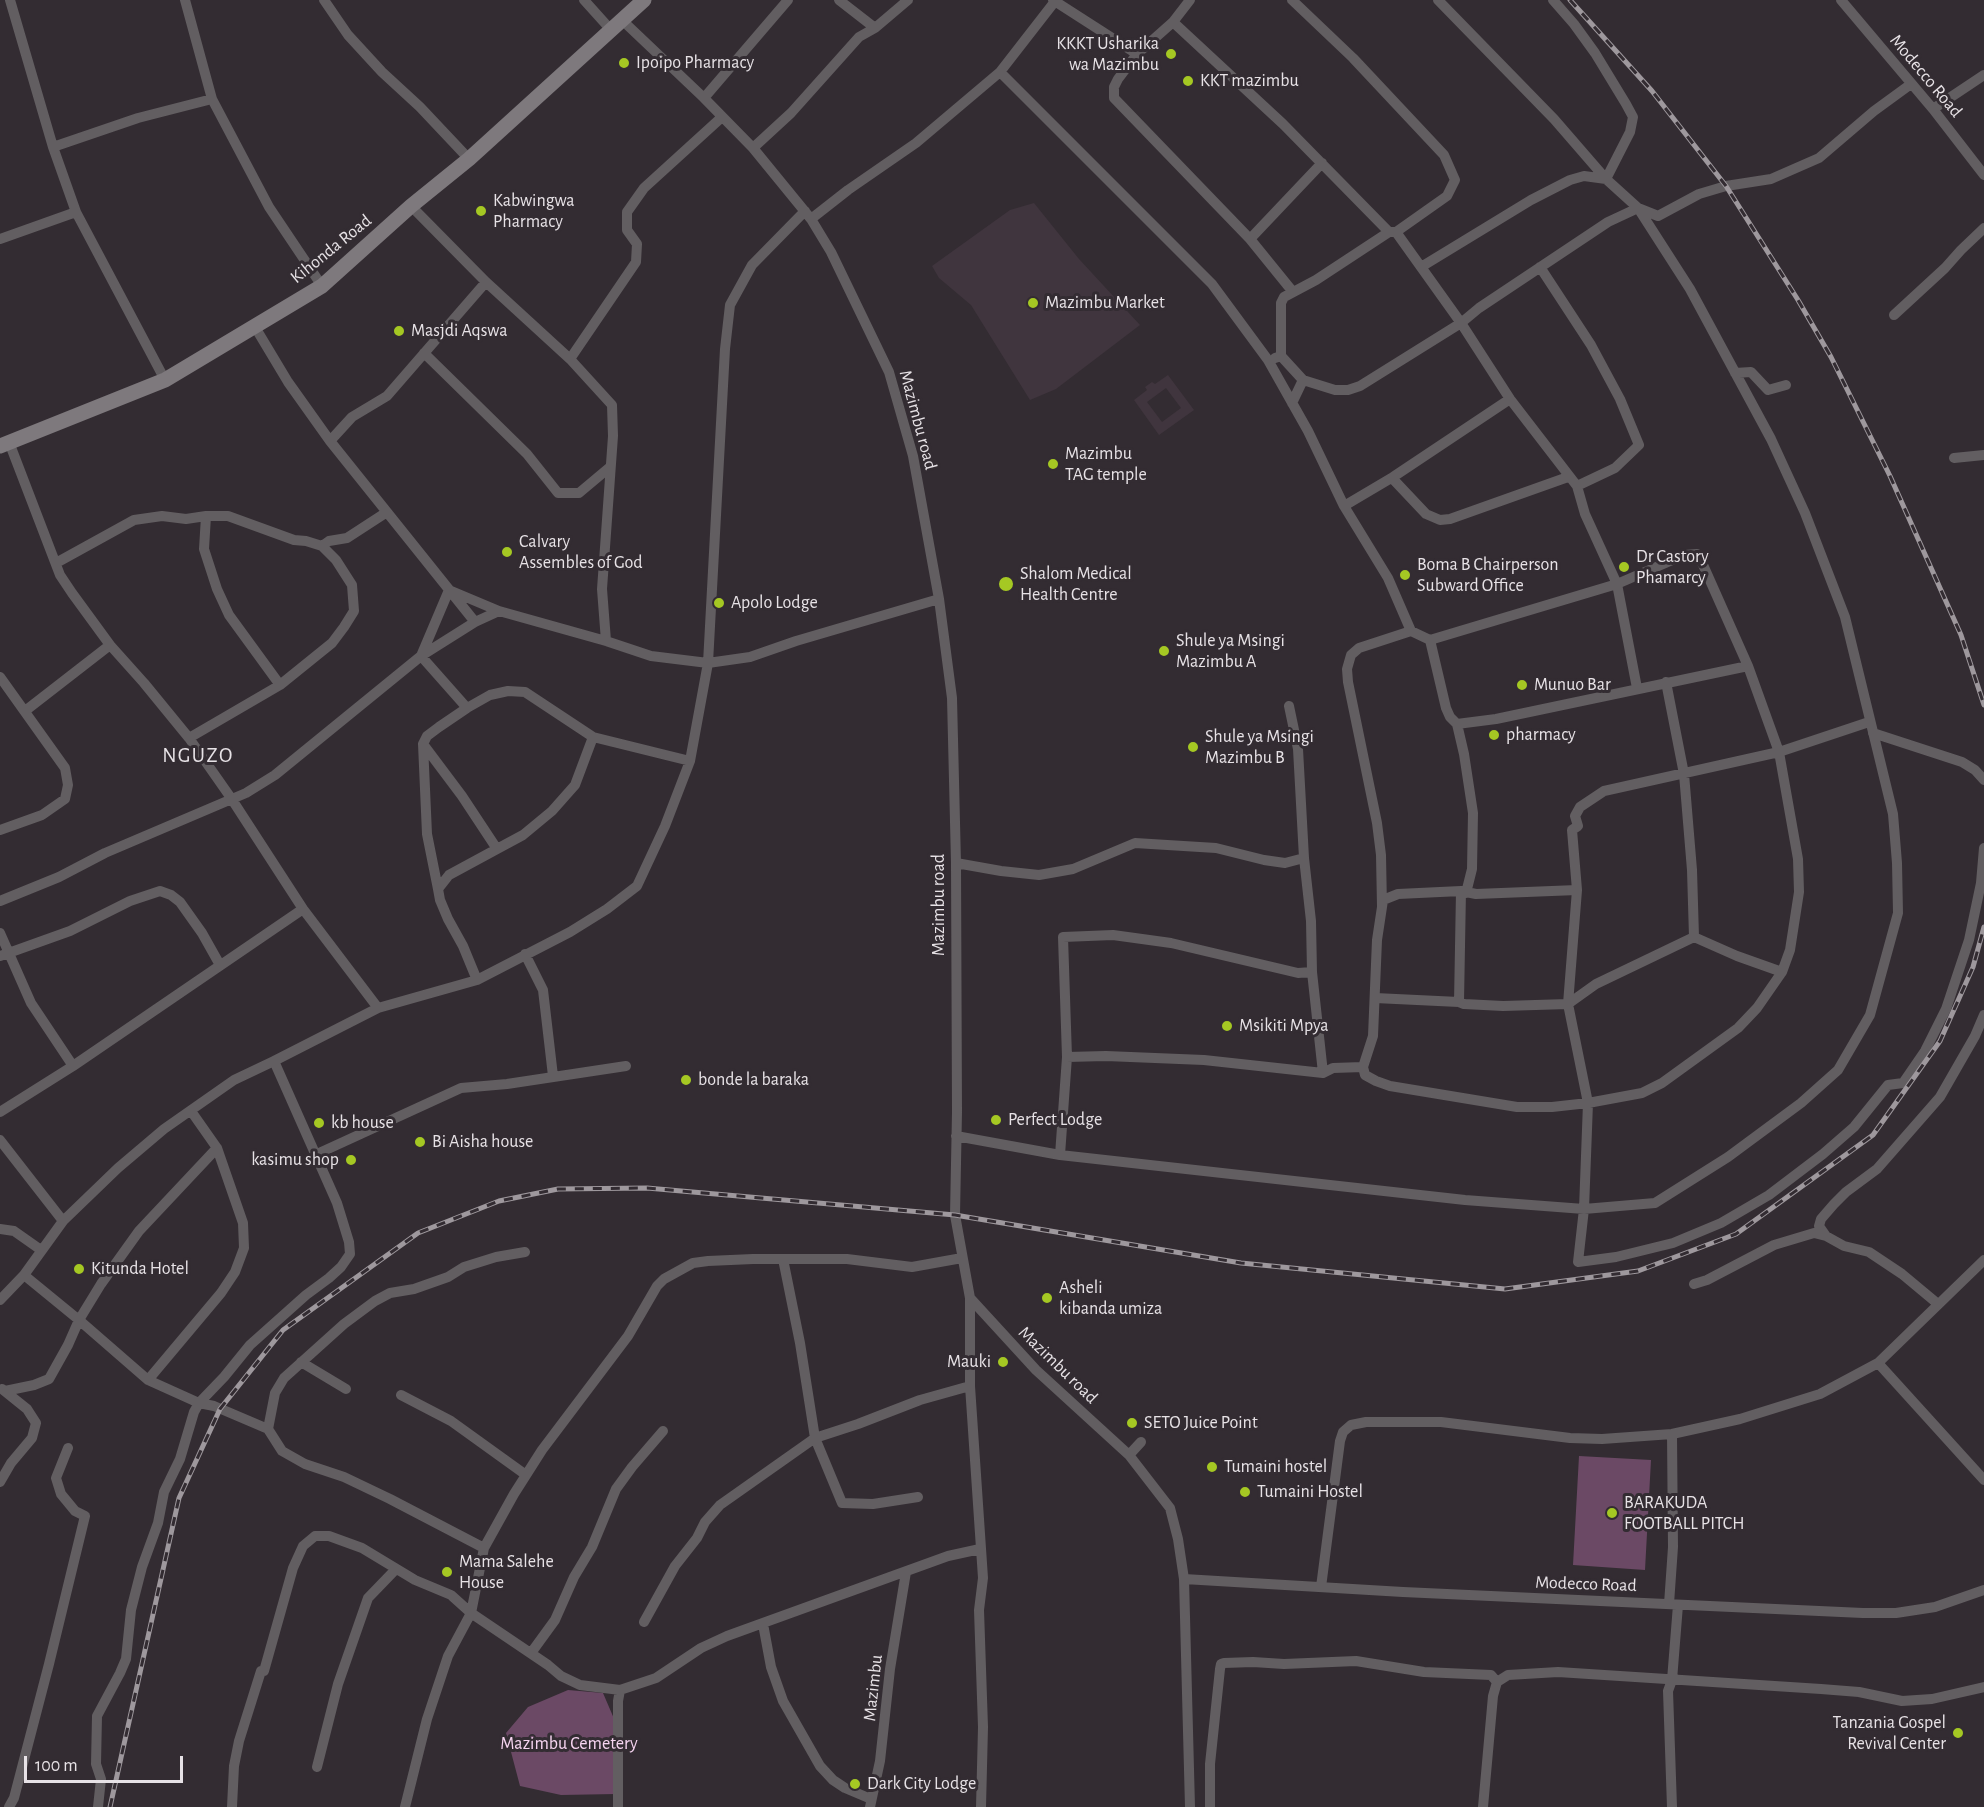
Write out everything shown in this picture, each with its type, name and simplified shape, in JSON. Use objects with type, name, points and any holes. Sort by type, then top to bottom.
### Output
[{"type":"street","points":[[10,0],[53,147],[76,212],[165,381]]},
{"type":"street","points":[[185,0],[212,99],[269,207],[322,286]]},
{"type":"street","points":[[324,0],[348,35],[368,57],[469,159]]},
{"type":"street","name":"Mazimbu road","points":[[584,0],[704,98],[753,148],[808,215],[831,252],[889,372],[913,456],[939,599],[952,698],[956,863],[955,1215],[970,1298],[1036,1370],[1129,1455],[1170,1508],[1178,1539],[1184,1579],[1190,1807]]},
{"type":"street","name":"Kihonda Road","points":[[5,444],[165,381],[322,286],[411,206],[469,159],[644,0]]},
{"type":"street","points":[[704,98],[788,0]]},
{"type":"street","points":[[839,0],[875,28]]},
{"type":"street","points":[[753,148],[791,113],[859,37],[875,28],[908,0]]},
{"type":"street","points":[[0,1300],[24,1275],[63,1221],[118,1168],[164,1129],[234,1080],[378,1008],[477,980],[570,932],[607,909],[637,886],[665,826],[690,761],[708,663],[725,349],[730,305],[752,265],[808,215],[916,143],[1000,72],[1054,0],[1137,54]]},
{"type":"street","points":[[1190,0],[1173,21],[1137,54],[1114,87],[1114,98],[1250,239],[1293,292]]},
{"type":"street","points":[[1292,0],[1353,58],[1444,155],[1455,180],[1447,196],[1348,257],[1316,280],[1284,297],[1281,303],[1281,356],[1303,380]]},
{"type":"street","points":[[956,1136],[1060,1155],[1465,1200],[1584,1209],[1654,1203],[1728,1157],[1801,1103],[1838,1070],[1870,1015],[1898,913],[1893,814],[1845,617],[1805,513],[1771,439],[1690,289],[1638,208],[1606,179],[1554,119],[1438,0]]},
{"type":"street","points":[[1553,0],[1595,53],[1633,117],[1630,132],[1606,179]]},
{"type":"street","name":"Modecco Road","points":[[1841,0],[1933,109],[1984,175]]},
{"type":"street","points":[[1173,21],[1392,232],[1461,322],[1510,399],[1577,486],[1585,514],[1617,584],[1637,688]]},
{"type":"street","points":[[1000,72],[1212,284],[1268,360],[1344,506],[1388,578],[1411,631],[1430,640],[1617,584],[1684,555],[1697,554],[1700,558],[1748,666],[1779,752],[1798,859],[1799,892],[1790,950],[1782,972],[1748,1019],[1662,1083],[1642,1093],[1588,1103],[1552,1107],[1517,1107],[1390,1086],[1365,1075],[1363,1067],[1373,1036],[1377,940],[1383,900],[1394,894],[1577,890]]},
{"type":"street","points":[[1933,109],[1984,75]]},
{"type":"street","points":[[1281,383],[1303,380],[1335,390],[1348,390],[1359,386],[1461,322],[1608,222],[1638,208],[1658,216],[1699,194],[1726,186],[1772,179],[1819,158],[1874,111],[1911,84]]},
{"type":"street","points":[[53,147],[138,118],[212,99]]},
{"type":"street","points":[[570,359],[636,262],[637,244],[627,230],[627,212],[644,188],[722,117]]},
{"type":"street","points":[[1250,239],[1322,163]]},
{"type":"street","points":[[1421,267],[1531,200],[1569,180],[1584,176],[1606,179]]},
{"type":"street","points":[[411,206],[486,282],[570,359],[612,405],[613,436],[602,589],[606,640]]},
{"type":"street","points":[[0,238],[76,212]]},
{"type":"street","points":[[1894,315],[1984,228]]},
{"type":"street","points":[[1540,267],[1591,345],[1620,399],[1639,445],[1615,468],[1577,486]]},
{"type":"street","points":[[330,441],[352,417],[387,396],[486,282]]},
{"type":"street","points":[[255,327],[288,382],[330,441],[475,622]]},
{"type":"street","points":[[424,353],[527,454],[558,493],[579,493],[610,467]]},
{"type":"street","points":[[1268,360],[1281,356]]},
{"type":"street","points":[[1735,372],[1751,372],[1768,390],[1786,385]]},
{"type":"street","points":[[1292,403],[1303,380]]},
{"type":"street","points":[[1344,506],[1392,478],[1510,399]]},
{"type":"street","points":[[5,444],[60,575],[110,645],[189,738],[303,909],[378,1008]]},
{"type":"street","points":[[1954,458],[1984,455]]},
{"type":"street","points":[[1392,478],[1426,514],[1440,520],[1450,519],[1568,477]]},
{"type":"street","points":[[322,546],[329,541],[346,538],[387,512]]},
{"type":"street","points":[[56,563],[134,520],[162,516],[186,519],[228,516],[294,540],[306,540],[322,546],[336,560],[352,585],[354,611],[332,643],[280,685],[189,738]]},
{"type":"street","points":[[206,516],[204,549],[217,589],[229,615],[280,685]]},
{"type":"street","points":[[449,590],[498,611],[606,640],[651,656],[708,663],[750,657],[805,638],[939,599]]},
{"type":"street","points":[[421,656],[449,590]]},
{"type":"street","points":[[0,901],[246,793],[274,775],[421,656],[475,622],[498,611]]},
{"type":"street","points":[[1382,907],[1377,823],[1347,669],[1351,655],[1359,648],[1411,631]]},
{"type":"street","points":[[1430,640],[1446,708],[1450,717],[1457,724],[1473,813],[1472,869],[1464,892],[1459,1002]]},
{"type":"street","points":[[25,711],[110,645]]},
{"type":"street","points":[[421,656],[467,708]]},
{"type":"street","points":[[1457,724],[1506,717],[1748,666]]},
{"type":"street","points":[[0,677],[65,768],[68,785],[65,799],[42,815],[0,830]]},
{"type":"street","points":[[1666,682],[1683,774],[1692,870],[1694,937]]},
{"type":"street","points":[[477,980],[440,900],[427,834],[423,744],[427,736],[490,695],[508,691],[525,692],[593,737],[690,761]]},
{"type":"street","points":[[1289,706],[1298,749],[1304,858],[1311,921],[1312,972],[1323,1073]]},
{"type":"street","points":[[1869,722],[1779,752],[1604,791],[1580,807],[1575,816],[1578,826],[1572,830],[1577,890],[1568,1004],[1588,1103],[1584,1209],[1578,1262],[1616,1257],[1673,1243],[1721,1223],[1769,1195],[1823,1154],[1854,1127],[1888,1085],[1903,1083],[1925,1052],[1946,1009],[1969,940],[1981,883],[1984,848]]},
{"type":"street","points":[[1873,733],[1962,762],[1975,770],[1984,780]]},
{"type":"street","points":[[438,889],[449,875],[523,835],[552,811],[575,785],[593,737]]},
{"type":"street","points":[[423,744],[462,796],[497,849]]},
{"type":"street","points":[[956,863],[1001,872],[1040,875],[1072,869],[1135,843],[1216,848],[1285,863],[1304,858]]},
{"type":"street","points":[[5,954],[70,931],[130,901],[160,891],[180,902],[202,933],[220,965]]},
{"type":"street","points":[[0,1112],[74,1066],[303,909]]},
{"type":"street","points":[[0,933],[5,954],[31,1003],[74,1066]]},
{"type":"street","points":[[1060,1155],[1067,1057],[1063,937],[1113,935],[1171,943],[1298,973],[1312,972]]},
{"type":"street","points":[[1375,998],[1503,1006],[1568,1004],[1596,984],[1694,937],[1782,972]]},
{"type":"street","points":[[525,954],[543,990],[553,1076]]},
{"type":"street","points":[[1826,1236],[1819,1226],[1821,1219],[1846,1192],[1877,1169],[1940,1097],[1975,1036],[1984,1015]]},
{"type":"street","points":[[1067,1057],[1106,1056],[1204,1060],[1323,1073],[1333,1068],[1363,1067]]},
{"type":"street","points":[[98,1807],[101,1779],[96,1764],[97,1716],[126,1659],[131,1610],[142,1567],[158,1523],[164,1492],[180,1459],[194,1412],[199,1403],[250,1346],[306,1295],[329,1278],[342,1266],[350,1254],[344,1225],[317,1154],[274,1061]]},
{"type":"street","points":[[317,1154],[461,1088],[507,1084],[626,1065]]},
{"type":"street","points":[[148,1380],[221,1293],[235,1272],[244,1248],[243,1223],[217,1148],[191,1111]]},
{"type":"street","points":[[0,1140],[63,1221]]},
{"type":"street","points":[[2,1389],[34,1385],[49,1379],[79,1320],[101,1284],[139,1231],[217,1148]]},
{"type":"street","points":[[0,1228],[15,1231],[40,1250]]},
{"type":"street","points":[[1694,1284],[1707,1280],[1774,1245],[1814,1233],[1826,1236],[1844,1246],[1869,1252],[1902,1274],[1938,1304]]},
{"type":"street","points":[[268,1429],[275,1393],[284,1378],[344,1324],[375,1301],[390,1293],[414,1289],[448,1277],[464,1267],[496,1257],[525,1252]]},
{"type":"street","points":[[405,1807],[427,1719],[445,1666],[471,1613],[484,1548],[542,1450],[628,1336],[657,1286],[664,1279],[693,1263],[847,1259],[912,1267],[962,1258]]},
{"type":"street","points":[[783,1259],[800,1343],[815,1438],[842,1503],[873,1504],[918,1497]]},
{"type":"street","points":[[1321,1587],[1340,1441],[1342,1432],[1351,1425],[1366,1422],[1441,1422],[1570,1438],[1602,1439],[1672,1434],[1740,1419],[1820,1394],[1878,1363],[1984,1260]]},
{"type":"street","points":[[24,1275],[148,1380],[199,1403],[214,1406],[268,1429],[282,1451],[305,1464],[352,1481],[484,1548]]},
{"type":"street","points":[[970,1298],[970,1386],[983,1578],[979,1610],[983,1727],[981,1807]]},
{"type":"street","points":[[301,1362],[346,1389]]},
{"type":"street","points":[[1878,1363],[1984,1480]]},
{"type":"street","points":[[644,1622],[675,1566],[697,1538],[705,1522],[720,1505],[815,1438],[920,1400],[970,1386]]},
{"type":"street","points":[[0,1482],[11,1463],[32,1438],[36,1423],[27,1409],[2,1389]]},
{"type":"street","points":[[401,1395],[450,1421],[526,1475]]},
{"type":"street","points":[[531,1653],[555,1620],[573,1577],[592,1547],[616,1489],[663,1431]]},
{"type":"street","points":[[1672,1434],[1674,1604],[1672,1680],[1668,1691],[1672,1807]]},
{"type":"street","points":[[1129,1455],[1141,1442]]},
{"type":"street","points":[[9,1807],[49,1664],[85,1516],[75,1511],[61,1494],[56,1478],[68,1448]]},
{"type":"street","points":[[232,1807],[234,1766],[239,1741],[261,1671],[264,1671],[293,1568],[303,1546],[315,1536],[329,1536],[362,1548],[415,1580],[451,1596],[471,1613],[561,1676],[579,1685],[620,1690],[656,1678],[701,1648],[948,1556],[980,1549]]},
{"type":"street","points":[[317,1767],[338,1684],[368,1598],[396,1569]]},
{"type":"street","name":"Mazimbu","points":[[871,1803],[880,1761],[890,1668],[906,1572]]},
{"type":"street","name":"Modecco Road","points":[[1184,1579],[1413,1593],[1831,1613],[1896,1613],[1950,1603],[1984,1590]]},
{"type":"street","points":[[763,1624],[771,1667],[783,1701],[820,1766],[839,1784],[871,1803]]},
{"type":"street","points":[[1210,1807],[1210,1764],[1221,1664],[1356,1661],[1424,1672],[1491,1675],[1497,1682]]},
{"type":"street","points":[[1483,1807],[1492,1696],[1497,1682],[1508,1675],[1558,1672],[1859,1692],[1902,1701],[1932,1699],[1984,1688]]},
{"type":"street","points":[[618,1807],[618,1701],[620,1690]]},
{"type":"shaded area","name":"Mazimbu Market","points":[[1034,203],[1079,259],[1140,325],[1056,389],[1030,400],[971,305],[939,278],[932,266],[1010,210]]},
{"type":"shaded area","points":[[1168,375],[1194,410],[1159,435],[1134,400],[1147,390],[1145,387],[1152,382],[1155,384]],"holes":[[[1166,388],[1181,408],[1162,422],[1147,402]]]},
{"type":"green space","name":"BARAKUDA FOOTBALL PITCH","points":[[1579,1456],[1651,1460],[1645,1570],[1573,1565]]},
{"type":"green space","name":"Mazimbu Cemetery","points":[[568,1690],[603,1693],[621,1735],[616,1794],[561,1795],[520,1786],[506,1733],[528,1707]]},
{"type":"railway","points":[[1570,0],[1652,91],[1726,186],[1798,300],[1831,357],[1890,476],[1961,635],[1984,705]]},
{"type":"railway","points":[[110,1807],[179,1498],[220,1409],[283,1330],[418,1233],[499,1201],[558,1189],[647,1188],[955,1215],[1241,1263],[1505,1289],[1638,1271],[1736,1234],[1873,1135],[1940,1041],[1973,967],[1984,927]]},
{"type":"place","name":"KKKT Usharika wa Mazimbu","points":[[1171,54]]},
{"type":"place","name":"Ipoipo Pharmacy","points":[[624,63]]},
{"type":"place","name":"KKT mazimbu","points":[[1188,81]]},
{"type":"place","name":"Kabwingwa Pharmacy","points":[[481,211]]},
{"type":"place","name":"Mazimbu Market","points":[[1033,303]]},
{"type":"place","name":"Masjdi Aqswa","points":[[399,331]]},
{"type":"place","name":"Mazimbu TAG temple","points":[[1053,464]]},
{"type":"place","name":"Calvary Assembles of God","points":[[507,552]]},
{"type":"place","name":"Dr Castory Phamarcy","points":[[1624,567]]},
{"type":"place","name":"Boma B Chairperson Subward Office","points":[[1405,575]]},
{"type":"place","name":"Shalom Medical Health Centre","points":[[1006,584]]},
{"type":"place","name":"Apolo Lodge","points":[[719,603]]},
{"type":"place","name":"Shule ya Msingi Mazimbu A","points":[[1164,651]]},
{"type":"place","name":"Munuo Bar","points":[[1522,685]]},
{"type":"place","name":"pharmacy","points":[[1494,735]]},
{"type":"place","name":"Shule ya Msingi Mazimbu B","points":[[1193,747]]},
{"type":"place","name":"Msikiti Mpya","points":[[1227,1026]]},
{"type":"place","name":"bonde la baraka","points":[[686,1080]]},
{"type":"place","name":"Perfect Lodge","points":[[996,1120]]},
{"type":"place","name":"kb house","points":[[319,1123]]},
{"type":"place","name":"Bi Aisha house","points":[[420,1142]]},
{"type":"place","name":"kasimu shop","points":[[351,1160]]},
{"type":"place","name":"Kitunda Hotel","points":[[79,1269]]},
{"type":"place","name":"Asheli kibanda umiza","points":[[1047,1298]]},
{"type":"place","name":"Mauki","points":[[1003,1362]]},
{"type":"place","name":"SETO Juice Point","points":[[1132,1423]]},
{"type":"place","name":"Tumaini hostel","points":[[1212,1467]]},
{"type":"place","name":"Tumaini Hostel","points":[[1245,1492]]},
{"type":"place","name":"BARAKUDA FOOTBALL PITCH","points":[[1612,1513]]},
{"type":"place","name":"Mama Salehe House","points":[[447,1572]]},
{"type":"place","name":"Tanzania Gospel Revival Center","points":[[1958,1733]]},
{"type":"place","name":"Dark City Lodge","points":[[855,1784]]},
{"type":"district","name":"NGUZO","points":[[198,756]]}]
